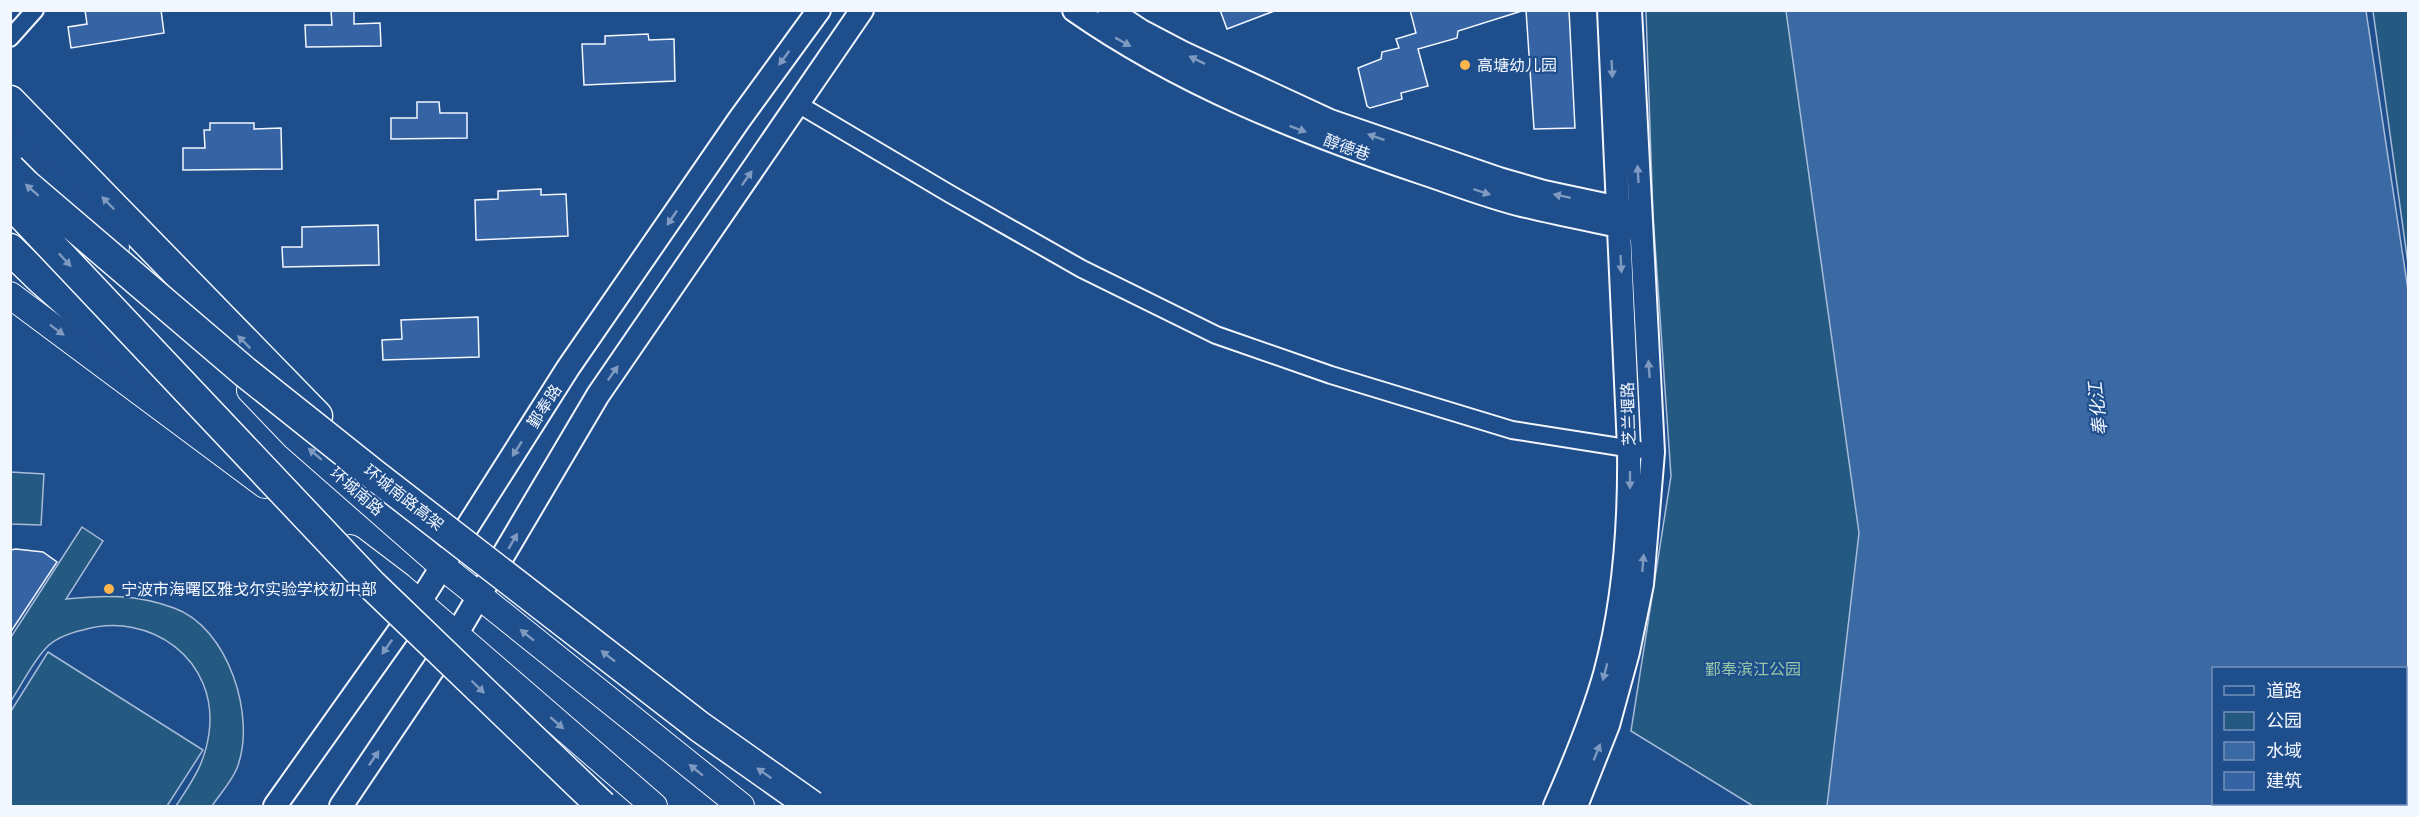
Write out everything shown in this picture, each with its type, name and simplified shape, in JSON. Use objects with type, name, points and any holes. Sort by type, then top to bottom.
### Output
[{"type":"highway","points":[[10,101],[374,474]]},
{"type":"highway","name":"环城南路高架","points":[[10,169],[245,372],[700,727],[812,807]]},
{"type":"highway","points":[[10,202],[372,585],[602,807]]},
{"type":"highway","points":[[10,249],[294,504]]},
{"type":"main road","name":"环城南路","points":[[10,135],[295,437],[442,566],[741,807]]},
{"type":"main road","points":[[10,295],[400,586],[654,807]]},
{"type":"street","points":[[10,39],[35,10]]},
{"type":"street","name":"鄞奉路","points":[[275,807],[419,603],[568,368],[739,120],[819,10]]},
{"type":"street","points":[[341,807],[480,597],[598,395],[862,10]]},
{"type":"street","name":"醇德巷","points":[[1074,10],[1101,29],[1158,61],[1285,124],[1381,159],[1520,205],[1630,219]]},
{"type":"street","name":"醇德巷","points":[[1109,10],[1141,31],[1183,53],[1330,121],[1499,179],[1630,219]]},
{"type":"street","name":"芝兰堰路","points":[[1576,807],[1608,725],[1628,652],[1642,584],[1653,452],[1609,10]]},
{"type":"street","name":"芝兰堰路","points":[[1556,807],[1583,742],[1602,683],[1618,612],[1626,559],[1630,515],[1630,10]]},
{"type":"street","points":[[798,104],[1083,269],[1216,335],[1331,375],[1512,430],[1653,452]]},
{"type":"green space","name":"鄞奉滨江公园","points":[[1646,11],[1794,11],[1853,437],[1868,646],[1850,806],[1753,806],[1631,731],[1671,476],[1653,215]]},
{"type":"green space","points":[[2373,11],[2408,11],[2408,264]]},
{"type":"green space","points":[[11,472],[44,474],[41,525],[11,524]]},
{"type":"green space","points":[[82,527],[103,541],[66,599],[120,597],[160,603],[193,618],[209,634],[223,654],[240,700],[243,724],[242,747],[235,773],[212,806],[176,806],[197,772],[204,754],[209,733],[209,707],[203,683],[191,663],[175,647],[155,635],[132,627],[108,626],[63,636],[50,644],[41,654],[11,701],[11,637]]},
{"type":"green space","points":[[48,652],[203,750],[167,806],[11,806],[11,711]]},
{"type":"water","name":"奉化江","points":[[1786,11],[2366,11],[2408,290],[2407,736],[2407,667],[2212,667],[2212,805],[2390,806],[1827,806],[1859,533]]},
{"type":"building","points":[[85,10],[161,10],[164,33],[71,48],[68,27],[87,24]]},
{"type":"building","points":[[354,10],[354,24],[380,23],[381,46],[306,47],[305,25],[332,25],[331,11]]},
{"type":"building","points":[[1220,10],[1277,10],[1227,29]]},
{"type":"building","points":[[1410,10],[1525,10],[1458,31],[1457,38],[1418,49],[1428,86],[1401,93],[1402,99],[1370,108],[1367,106],[1358,68],[1381,59],[1382,52],[1399,48],[1396,39],[1416,33]]},
{"type":"building","points":[[1526,10],[1569,10],[1575,128],[1534,129]]},
{"type":"building","points":[[648,34],[649,40],[674,39],[675,81],[584,85],[582,44],[605,44],[605,36]]},
{"type":"building","points":[[417,102],[439,102],[440,113],[467,113],[467,138],[391,139],[391,118],[417,118]]},
{"type":"building","points":[[210,123],[254,123],[254,129],[281,128],[282,169],[183,170],[183,148],[205,148],[204,130],[210,130]]},
{"type":"building","points":[[541,189],[541,195],[566,194],[568,236],[476,240],[475,200],[498,199],[498,191]]},
{"type":"building","points":[[378,225],[379,265],[283,267],[282,247],[302,247],[302,227]]},
{"type":"building","points":[[478,317],[479,357],[383,360],[382,340],[402,339],[401,320]]},
{"type":"building","points":[[10,550],[43,552],[57,562],[10,633]]},
{"type":"place","name":"高塘幼儿园","points":[[1465,65]]},
{"type":"place","name":"宁波市海曙区雅戈尔实验学校初中部","points":[[109,589]]}]
